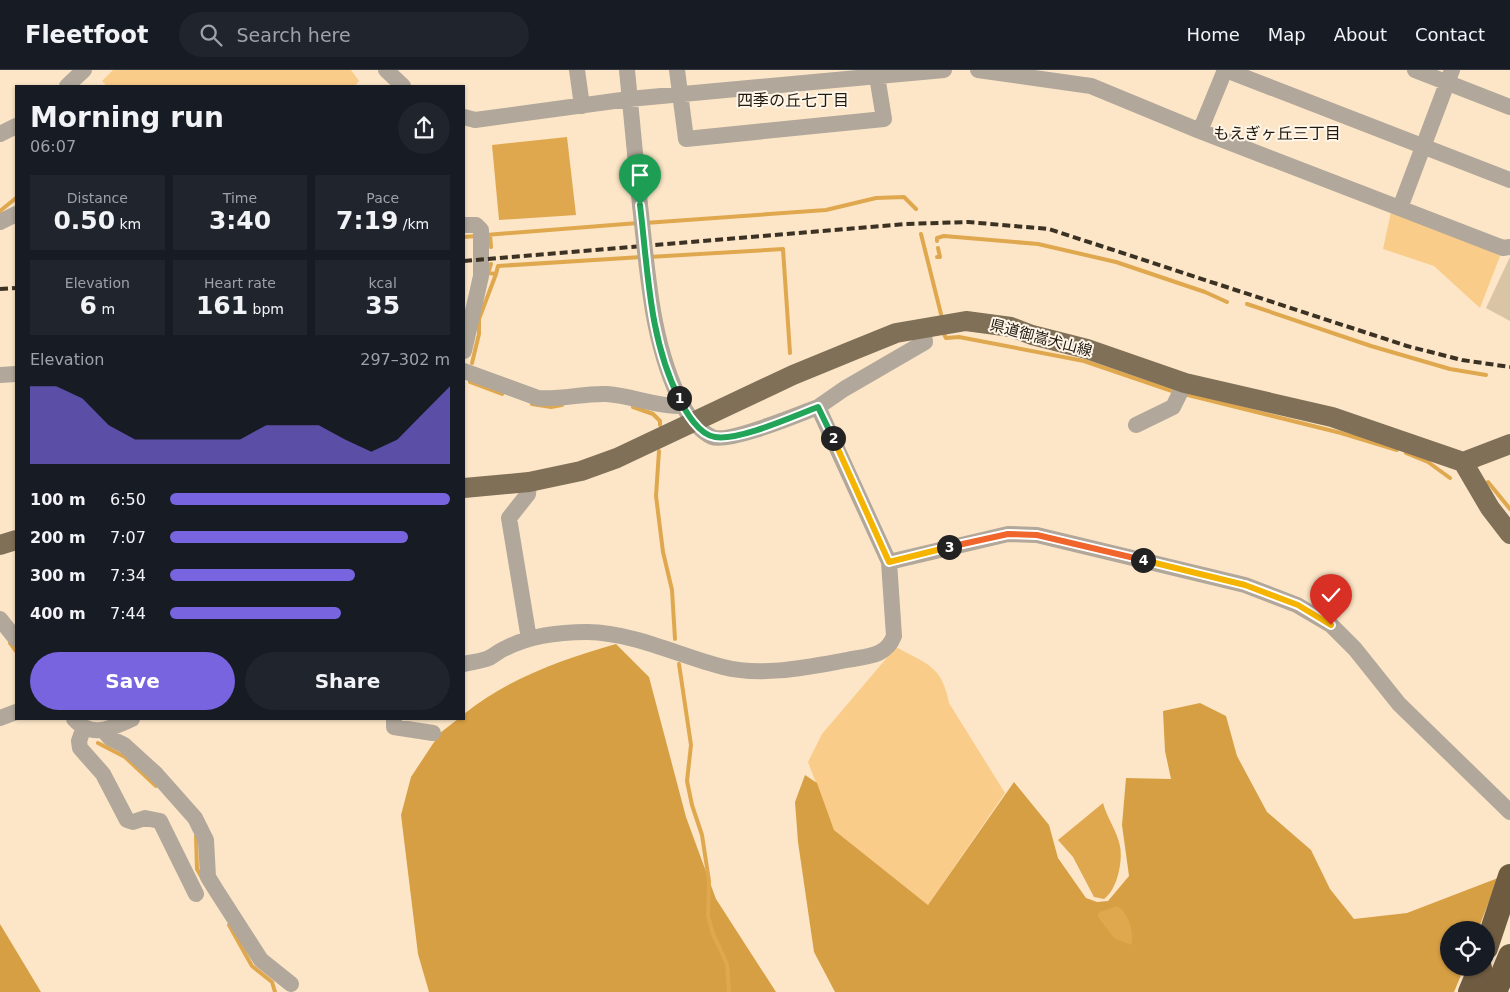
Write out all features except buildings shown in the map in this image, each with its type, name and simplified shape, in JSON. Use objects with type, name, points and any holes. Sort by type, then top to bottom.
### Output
[{"type":"highway","points":[[1495,921],[1510,876]]},
{"type":"highway","points":[[1495,992],[1510,956]]},
{"type":"highway","points":[[1470,992],[1477,976]]},
{"type":"main road","name":"県道御嵩犬山線","points":[[465,488],[529,482],[581,471],[617,458],[688,414],[896,333],[966,321],[1011,327],[1032,335],[1087,349],[1183,388],[1332,417],[1463,462]]},
{"type":"main road","points":[[1510,444],[1463,462],[1490,508],[1510,534]]},
{"type":"main road","points":[[0,545],[15,540]]},
{"type":"street","points":[[68,85],[84,70]]},
{"type":"street","points":[[386,70],[402,85]]},
{"type":"street","points":[[577,70],[582,106]]},
{"type":"street","points":[[627,70],[640,205],[658,342],[670,381],[688,414],[713,437],[731,437],[818,407],[844,389],[925,342],[923,328]]},
{"type":"street","points":[[677,70],[686,140],[884,119],[877,76]]},
{"type":"street","points":[[465,117],[475,120],[817,76],[877,76],[944,70]]},
{"type":"street","points":[[978,70],[1014,72],[1091,86],[1200,131],[1503,248],[1510,247]]},
{"type":"street","points":[[1200,131],[1226,70],[1510,180]]},
{"type":"street","points":[[1415,70],[1449,76],[1510,107]]},
{"type":"street","points":[[1400,208],[1449,76]]},
{"type":"street","points":[[0,134],[15,126]]},
{"type":"street","points":[[0,222],[15,214]]},
{"type":"street","points":[[465,225],[476,225],[481,237],[480,276],[465,344]]},
{"type":"street","points":[[465,371],[538,398],[551,399],[591,393],[610,394],[667,407],[688,414]]},
{"type":"street","points":[[0,375],[15,374]]},
{"type":"street","points":[[1136,425],[1173,407],[1183,388]]},
{"type":"street","points":[[465,664],[488,658],[528,639],[560,632],[610,634],[652,643],[723,667],[754,672],[829,663],[882,653],[891,646],[894,636],[889,562],[818,407]]},
{"type":"street","points":[[528,639],[509,518],[528,494],[529,482]]},
{"type":"street","points":[[889,562],[1008,534],[1037,535],[1245,585],[1298,605],[1331,625],[1355,649],[1399,704],[1510,812]]},
{"type":"street","points":[[0,618],[15,638]]},
{"type":"street","points":[[0,718],[15,712]]},
{"type":"street","points":[[130,720],[99,732],[79,723],[80,748],[103,774],[127,820],[133,822],[145,818],[160,821],[196,894]]},
{"type":"street","points":[[394,720],[394,727],[433,733]]},
{"type":"street","points":[[104,731],[110,738],[124,745],[156,774],[195,818],[206,840],[208,877],[261,960],[291,984]]},
{"type":"shaded area","points":[[113,70],[351,70],[359,81],[356,85],[106,85],[102,81]]},
{"type":"shaded area","points":[[567,137],[576,215],[499,220],[492,145]]},
{"type":"shaded area","points":[[1391,212],[1502,251],[1480,308],[1434,266],[1383,249]]},
{"type":"shaded area","points":[[616,644],[649,677],[686,817],[716,899],[776,992],[429,992],[418,954],[401,815],[411,777],[440,733],[457,720],[465,720],[465,713],[498,690],[517,680],[576,656]]},
{"type":"shaded area","points":[[896,647],[924,662],[937,673],[946,690],[949,703],[1005,793],[928,905],[834,830],[808,762],[822,734]]},
{"type":"shaded area","points":[[1200,703],[1226,716],[1237,756],[1267,812],[1311,850],[1330,889],[1354,919],[1407,913],[1498,878],[1481,921],[1440,921],[1440,976],[1461,976],[1454,992],[835,992],[814,952],[798,842],[795,802],[805,775],[817,783],[834,830],[928,905],[1014,782],[1049,825],[1058,858],[1086,898],[1097,902],[1108,901],[1129,876],[1122,825],[1126,778],[1171,779],[1165,751],[1163,711]]},
{"type":"shaded area","points":[[1103,803],[1119,840],[1121,853],[1116,882],[1109,895],[1104,899],[1094,897],[1073,857],[1058,840]]},
{"type":"shaded area","points":[[1117,906],[1130,923],[1131,945],[1114,938],[1098,917],[1098,913]]},
{"type":"shaded area","points":[[0,924],[41,992],[0,992]]},
{"type":"waterway","points":[[645,223],[826,210],[876,198],[904,197],[916,209]]},
{"type":"waterway","points":[[0,211],[15,199]]},
{"type":"waterway","points":[[486,235],[638,223]]},
{"type":"waterway","points":[[921,234],[941,314]]},
{"type":"waterway","points":[[490,235],[491,247]]},
{"type":"waterway","points":[[465,237],[476,236]]},
{"type":"waterway","points":[[937,241],[937,238],[944,236],[1038,244],[1116,262],[1205,292],[1227,302]]},
{"type":"waterway","points":[[937,257],[940,257],[938,248]]},
{"type":"waterway","points":[[649,257],[783,249],[790,353]]},
{"type":"waterway","points":[[491,264],[488,273],[496,274],[498,266],[642,257]]},
{"type":"waterway","points":[[472,363],[479,334],[479,319],[496,274]]},
{"type":"waterway","points":[[1247,304],[1371,346],[1450,369],[1486,375]]},
{"type":"waterway","points":[[944,334],[946,338],[959,337],[1084,361],[1175,392]]},
{"type":"waterway","points":[[470,382],[502,394]]},
{"type":"waterway","points":[[1184,394],[1341,433],[1397,450]]},
{"type":"waterway","points":[[532,404],[551,407],[562,405]]},
{"type":"waterway","points":[[633,407],[653,414],[660,421],[660,425]]},
{"type":"waterway","points":[[659,451],[656,496],[663,552],[672,590],[675,639]]},
{"type":"waterway","points":[[1406,453],[1428,462],[1450,478]]},
{"type":"waterway","points":[[1488,482],[1510,509]]},
{"type":"waterway","points":[[10,643],[15,650]]},
{"type":"waterway","points":[[679,664],[691,745],[687,781],[692,805],[702,835],[709,881],[708,916],[713,934],[727,964],[729,992]]},
{"type":"waterway","points":[[98,743],[125,757],[156,786]]},
{"type":"waterway","points":[[196,836],[197,869],[202,878]]},
{"type":"waterway","points":[[229,925],[252,966],[272,982],[275,992]]},
{"type":"railway","points":[[465,261],[905,224],[968,222],[1049,229],[1407,346],[1462,360],[1510,367]]},
{"type":"railway","points":[[0,289],[15,288]]},
{"type":"district","name":"四季の丘七丁目","points":[[793,100]]},
{"type":"district","name":"もえぎヶ丘三丁目","points":[[1277,133]]},
{"type":"route","points":[[640,205],[653,318],[658,342],[670,381],[693,422],[713,437],[731,437],[818,407],[889,562],[1008,534],[1037,535],[1245,585],[1298,605],[1331,625]]}]
